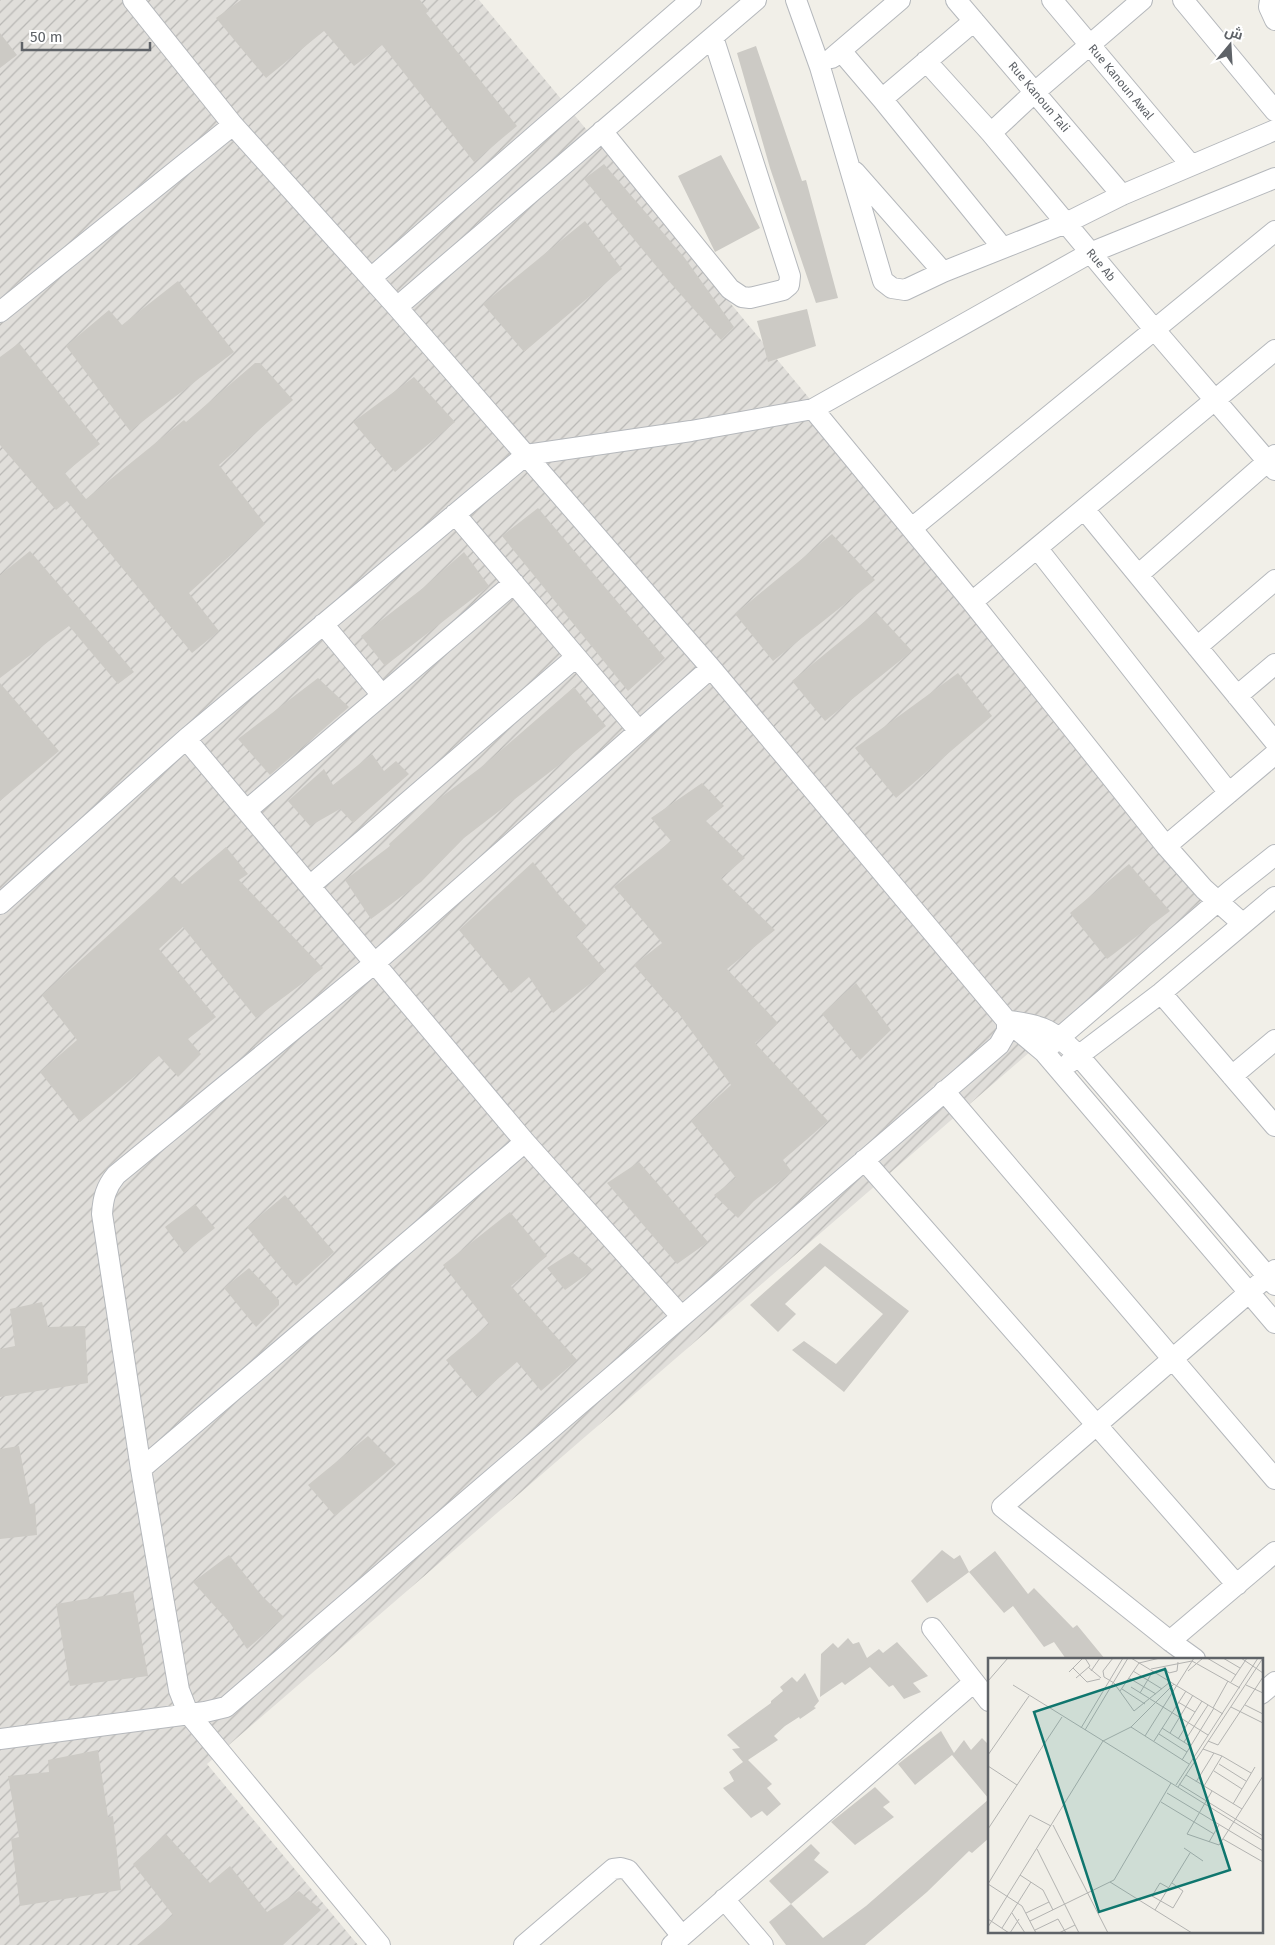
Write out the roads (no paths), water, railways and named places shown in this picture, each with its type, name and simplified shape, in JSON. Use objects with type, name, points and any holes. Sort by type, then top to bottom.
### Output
[{"type":"street","points":[[133,0],[233,124],[397,307],[526,455],[710,668],[1008,1021],[1044,1052],[1060,1070],[1275,1323]]},
{"type":"street","points":[[370,278],[691,0]]},
{"type":"street","points":[[397,307],[756,0]]},
{"type":"street","points":[[796,0],[820,67],[883,281],[892,288],[905,290],[1002,247],[1066,223],[1190,164],[1275,130]]},
{"type":"street","points":[[820,67],[900,0]]},
{"type":"street","name":"Rue Kanoun Tali","points":[[956,0],[1122,195]]},
{"type":"street","name":"Rue Kanoun Awal","points":[[1052,0],[1190,164]]},
{"type":"street","points":[[991,134],[1035,92],[1091,46],[1142,0]]},
{"type":"street","points":[[1183,0],[1275,111]]},
{"type":"street","points":[[1270,0],[1269,7],[1275,20]]},
{"type":"street","points":[[882,98],[974,21]]},
{"type":"street","points":[[602,131],[730,289],[742,298],[750,298],[783,290],[789,285],[790,276],[713,37]]},
{"type":"street","points":[[841,51],[882,98],[1002,247]]},
{"type":"street","name":"Rue Ab","points":[[926,61],[991,134],[1154,329],[1273,462]]},
{"type":"street","points":[[0,312],[233,124]]},
{"type":"street","points":[[850,167],[942,272]]},
{"type":"street","points":[[0,904],[186,739],[526,455],[691,431],[813,409],[1090,252],[1275,178]]},
{"type":"street","points":[[912,528],[1275,231]]},
{"type":"street","points":[[972,602],[1275,350]]},
{"type":"street","points":[[813,409],[972,602],[1166,846],[1204,889],[1243,924]]},
{"type":"street","points":[[1138,575],[1273,462]]},
{"type":"street","points":[[1084,509],[1275,742]]},
{"type":"street","points":[[455,514],[639,731]]},
{"type":"street","points":[[1037,548],[1229,793]]},
{"type":"street","points":[[1197,647],[1275,580]]},
{"type":"street","points":[[247,810],[514,583]]},
{"type":"street","points":[[323,624],[382,695]]},
{"type":"street","points":[[311,885],[576,657]]},
{"type":"street","points":[[1237,696],[1275,664]]},
{"type":"street","points":[[380,1945],[188,1713],[179,1690],[141,1469],[102,1214],[103,1200],[106,1189],[116,1175],[376,962],[710,668]]},
{"type":"street","points":[[186,739],[376,962],[525,1142],[682,1316]]},
{"type":"street","points":[[1166,846],[1275,754]]},
{"type":"street","points":[[1044,1052],[1275,855]]},
{"type":"street","points":[[1060,1070],[1161,993],[1275,897]]},
{"type":"street","points":[[1161,993],[1275,1126]]},
{"type":"street","points":[[1008,1021],[1027,1023],[1045,1028],[1060,1037],[1273,1277],[1249,1292],[1002,1507],[1194,1658]]},
{"type":"street","points":[[0,1739],[218,1710],[226,1706],[999,1045],[1006,1031],[1008,1021]]},
{"type":"street","points":[[1232,1076],[1275,1040]]},
{"type":"street","points":[[944,1091],[1275,1479]]},
{"type":"street","points":[[141,1469],[525,1142]]},
{"type":"street","points":[[864,1160],[1237,1585]]},
{"type":"street","points":[[1170,1641],[1275,1552]]},
{"type":"street","points":[[932,1628],[988,1700]]},
{"type":"street","points":[[524,1945],[613,1869],[622,1868],[628,1870],[677,1940],[974,1682]]},
{"type":"street","points":[[1262,1693],[1275,1682]]},
{"type":"street","points":[[724,1899],[763,1945]]}]
